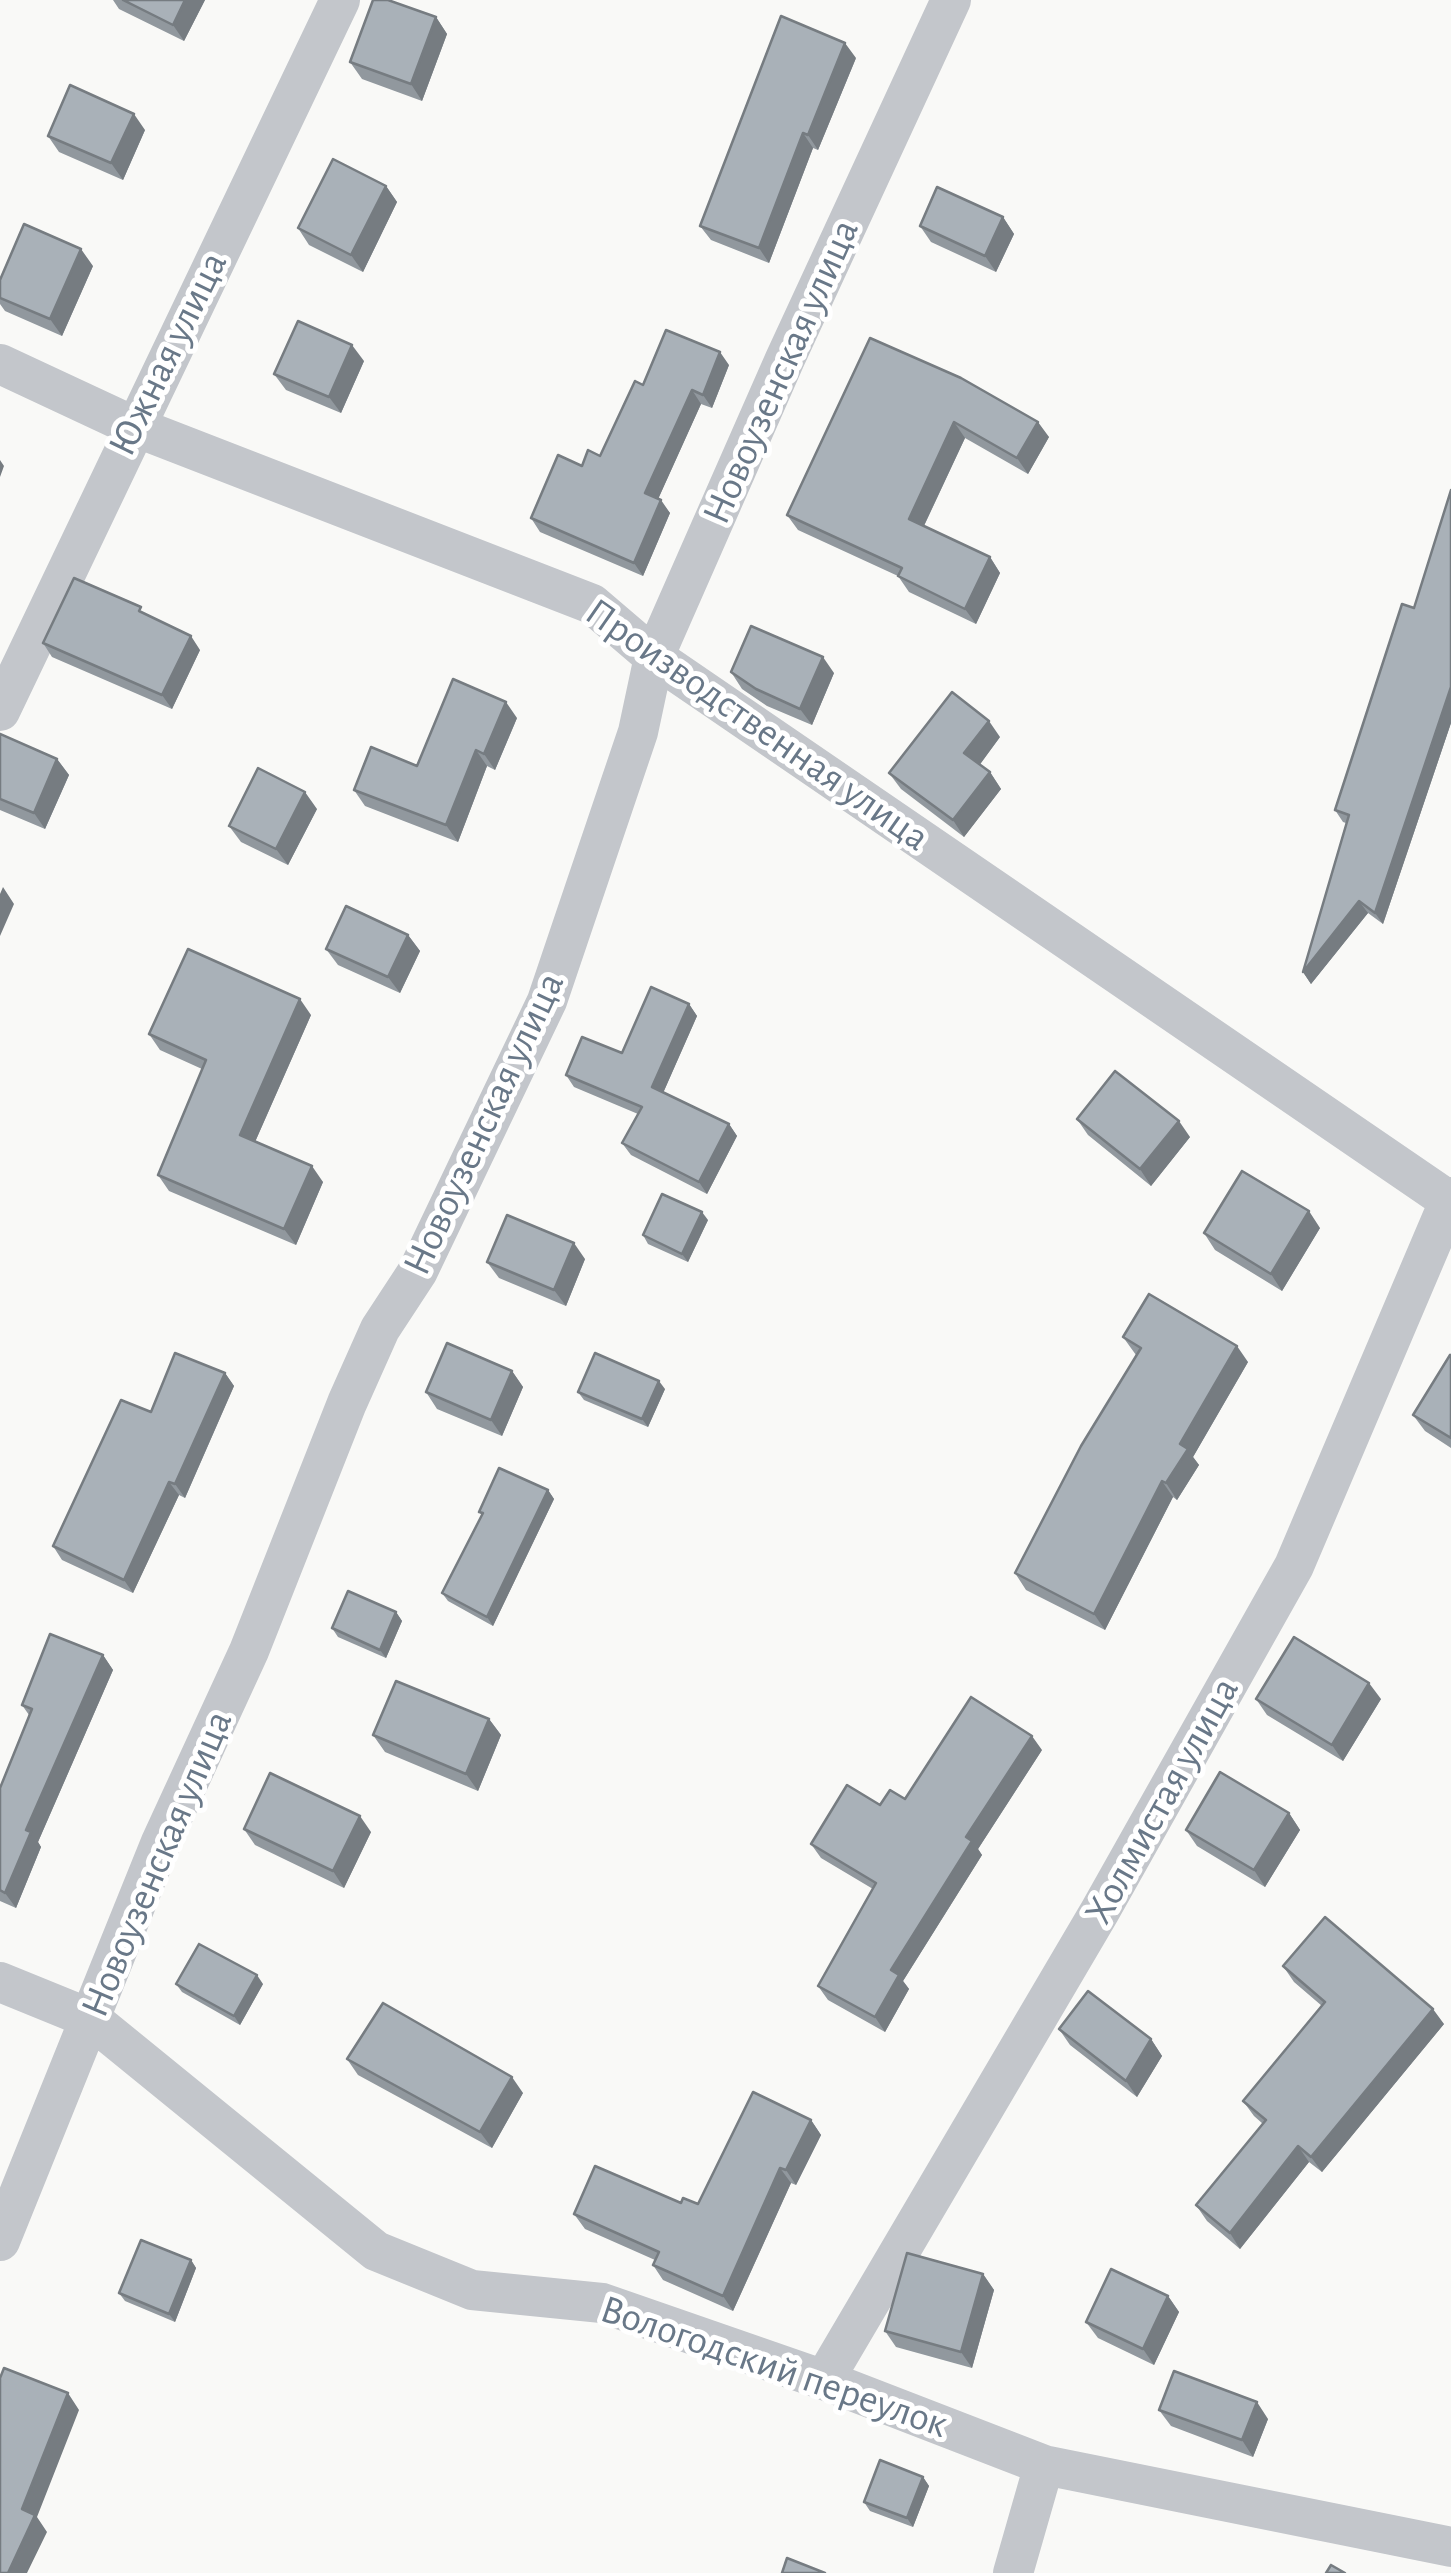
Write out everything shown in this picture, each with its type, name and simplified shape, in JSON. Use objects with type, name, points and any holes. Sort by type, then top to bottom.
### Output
[{"type":"street","name":"Южная улица","points":[[0,710],[340,0]]},
{"type":"street","name":"Новоузенская улица","points":[[0,2242],[162,1842],[249,1652],[366,1358],[380,1329],[418,1272],[547,1001],[638,732],[654,658],[793,341],[951,0]]},
{"type":"street","name":"Производственная улица","points":[[0,364],[133,426],[592,604],[654,658],[1451,1200]]},
{"type":"street","name":"Холмистая улица","points":[[824,2380],[1100,1911],[1294,1566],[1451,1200]]},
{"type":"street","name":"Вологодский переулок","points":[[0,1982],[91,2020],[376,2251],[472,2290],[602,2303],[824,2380],[1044,2464],[1451,2547]]},
{"type":"street","points":[[1013,2573],[1044,2464]]},
{"type":"building","points":[[123,0],[185,0],[173,25]]},
{"type":"building","points":[[373,0],[388,0],[436,17],[411,84],[350,62]]},
{"type":"building","points":[[781,16],[845,43],[808,135],[803,133],[759,248],[700,226]]},
{"type":"building","points":[[70,85],[134,114],[111,163],[48,136]]},
{"type":"building","points":[[333,159],[386,186],[351,255],[298,228]]},
{"type":"building","points":[[937,187],[1003,217],[985,256],[920,226]]},
{"type":"building","points":[[24,224],[81,249],[50,319],[0,298],[0,280]]},
{"type":"building","points":[[298,321],[352,345],[329,397],[274,374]]},
{"type":"building","points":[[666,330],[720,352],[703,395],[692,390],[645,493],[661,500],[634,563],[531,518],[558,455],[582,466],[588,450],[600,456],[635,381],[643,385]]},
{"type":"building","points":[[870,338],[961,378],[1038,422],[1017,458],[954,422],[909,519],[990,557],[965,609],[898,576],[902,568],[787,515]]},
{"type":"building","points":[[1451,490],[1451,687],[1375,913],[1359,901],[1303,972],[1349,815],[1335,810],[1402,604],[1414,608]]},
{"type":"building","points":[[74,578],[141,607],[139,611],[191,636],[162,695],[43,643]]},
{"type":"building","points":[[751,626],[823,657],[800,709],[756,689],[731,672]]},
{"type":"building","points":[[453,679],[506,702],[484,754],[476,750],[446,825],[354,790],[371,747],[417,766]]},
{"type":"building","points":[[952,692],[989,721],[964,753],[990,772],[953,820],[889,773]]},
{"type":"building","points":[[0,734],[57,759],[34,813],[0,799]]},
{"type":"building","points":[[258,768],[305,792],[276,849],[229,826]]},
{"type":"building","points":[[346,906],[408,935],[388,977],[326,949]]},
{"type":"building","points":[[188,949],[300,999],[240,1135],[312,1166],[284,1229],[158,1175],[206,1060],[149,1034]]},
{"type":"building","points":[[651,987],[689,1004],[652,1087],[729,1124],[699,1182],[622,1143],[642,1107],[566,1075],[582,1037],[622,1053]]},
{"type":"building","points":[[1115,1071],[1179,1121],[1140,1169],[1077,1119]]},
{"type":"building","points":[[1242,1171],[1309,1211],[1271,1274],[1204,1233]]},
{"type":"building","points":[[662,1194],[702,1212],[682,1254],[643,1235]]},
{"type":"building","points":[[507,1215],[574,1243],[554,1290],[487,1262]]},
{"type":"building","points":[[1149,1294],[1237,1346],[1180,1444],[1188,1449],[1166,1483],[1162,1481],[1094,1614],[1015,1573],[1081,1446],[1141,1348],[1123,1337]]},
{"type":"building","points":[[447,1343],[512,1371],[491,1420],[426,1392]]},
{"type":"building","points":[[175,1353],[225,1373],[175,1484],[169,1482],[124,1580],[53,1546],[121,1400],[151,1412]]},
{"type":"building","points":[[595,1353],[659,1381],[642,1419],[578,1392]]},
{"type":"building","points":[[1451,1355],[1451,1438],[1413,1415]]},
{"type":"building","points":[[499,1468],[548,1490],[487,1617],[442,1593],[483,1513],[479,1512]]},
{"type":"building","points":[[348,1591],[396,1612],[380,1650],[332,1628]]},
{"type":"building","points":[[50,1634],[103,1655],[26,1830],[31,1832],[5,1893],[0,1890],[0,1788],[32,1709],[22,1705]]},
{"type":"building","points":[[1294,1637],[1369,1683],[1332,1745],[1256,1699]]},
{"type":"building","points":[[396,1681],[489,1719],[466,1774],[373,1735]]},
{"type":"building","points":[[971,1697],[1032,1736],[966,1837],[972,1841],[891,1970],[899,1975],[875,2017],[818,1986],[876,1883],[811,1844],[847,1785],[880,1805],[890,1790],[905,1799]]},
{"type":"building","points":[[1220,1772],[1289,1813],[1254,1870],[1186,1830]]},
{"type":"building","points":[[270,1773],[360,1816],[333,1871],[244,1829]]},
{"type":"building","points":[[1325,1917],[1433,2009],[1311,2157],[1298,2146],[1230,2233],[1196,2205],[1266,2120],[1243,2101],[1325,2002],[1283,1966]]},
{"type":"building","points":[[199,1944],[257,1975],[234,2016],[176,1984]]},
{"type":"building","points":[[1088,1991],[1151,2039],[1126,2081],[1059,2029]]},
{"type":"building","points":[[383,2003],[512,2077],[480,2132],[347,2059]]},
{"type":"building","points":[[753,2092],[811,2120],[786,2170],[780,2168],[723,2296],[653,2265],[659,2252],[574,2214],[595,2166],[681,2203],[683,2198],[698,2204]]},
{"type":"building","points":[[141,2240],[191,2260],[169,2314],[119,2293]]},
{"type":"building","points":[[907,2253],[983,2274],[961,2352],[885,2331]]},
{"type":"building","points":[[1111,2269],[1168,2296],[1143,2349],[1086,2322]]},
{"type":"building","points":[[4,2368],[68,2393],[22,2509],[35,2515],[8,2573],[0,2573],[0,2378]]},
{"type":"building","points":[[1174,2371],[1257,2402],[1242,2440],[1159,2410]]},
{"type":"building","points":[[880,2460],[923,2477],[907,2518],[864,2502]]},
{"type":"building","points":[[787,2558],[825,2573],[782,2573]]},
{"type":"building","points":[[1331,2565],[1345,2573],[1326,2573]]}]
